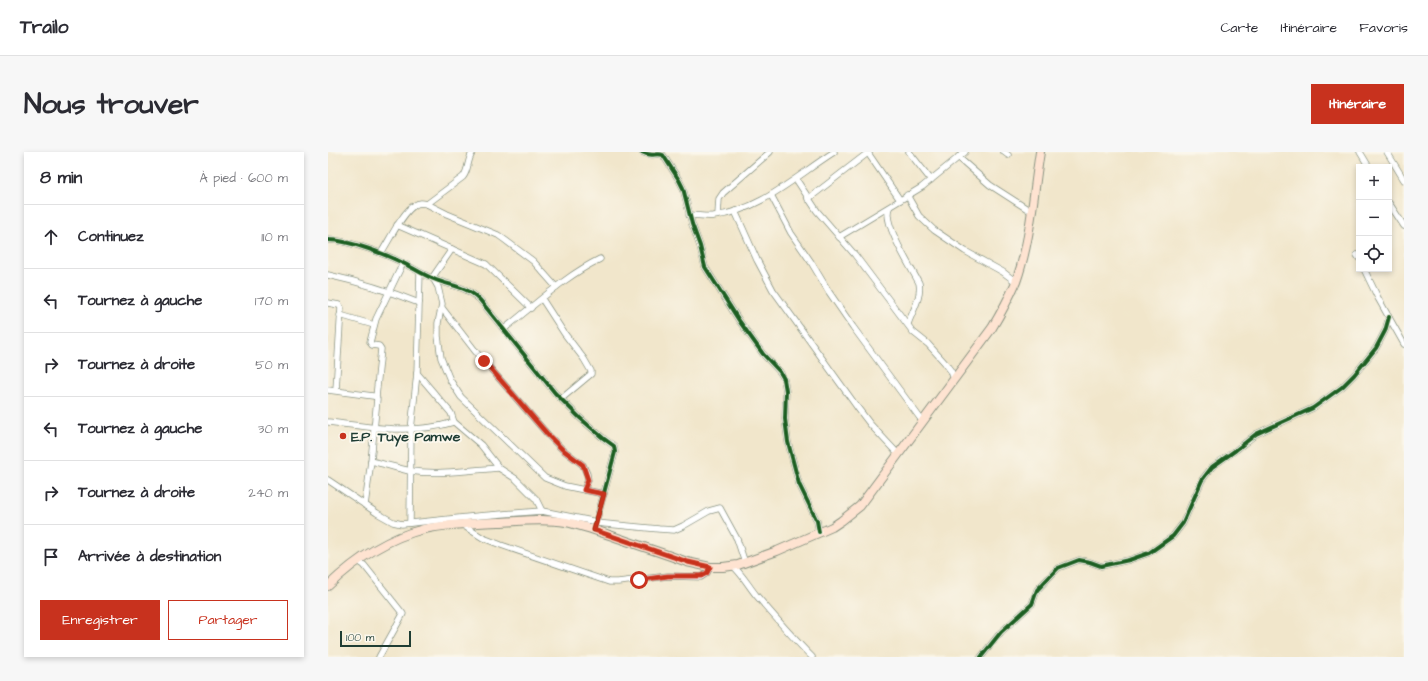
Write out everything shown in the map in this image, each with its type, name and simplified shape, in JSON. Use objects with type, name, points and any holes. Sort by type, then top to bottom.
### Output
[{"type":"main road","points":[[328,586],[358,560],[381,546],[410,533],[424,529],[478,520],[550,520],[596,525],[688,562],[710,567],[733,566],[745,563],[777,551],[842,521],[860,506],[992,328],[1006,304],[1016,282],[1025,252],[1040,152]]},
{"type":"street","points":[[427,204],[466,174],[470,157],[473,152]]},
{"type":"street","points":[[642,152],[649,156],[660,154],[664,157],[679,180],[683,188],[689,215],[700,246],[705,267],[740,322],[784,379],[786,391],[784,419],[788,442],[799,484],[817,521],[819,532]]},
{"type":"street","points":[[718,215],[719,199],[723,193],[770,152]]},
{"type":"street","points":[[689,215],[718,215],[735,211],[762,200],[796,179],[834,152]]},
{"type":"street","points":[[808,198],[869,152],[900,200]]},
{"type":"street","points":[[909,152],[930,180]]},
{"type":"street","points":[[839,237],[907,196],[965,152]]},
{"type":"street","points":[[1360,152],[1367,164]]},
{"type":"street","points":[[1387,152],[1404,180]]},
{"type":"street","points":[[958,157],[990,185],[1032,212]]},
{"type":"street","points":[[796,179],[808,198],[855,256],[913,332],[928,344],[945,363],[951,371],[954,379]]},
{"type":"street","points":[[771,195],[791,233],[829,292],[923,422]]},
{"type":"street","points":[[907,196],[919,216],[934,230],[965,251],[1003,272],[1016,282]]},
{"type":"street","points":[[381,253],[397,225],[410,208],[416,204],[422,203],[498,235],[533,261],[556,287]]},
{"type":"street","points":[[1392,207],[1404,226]]},
{"type":"street","points":[[889,208],[888,216],[895,238],[904,257],[917,278],[920,288],[908,324]]},
{"type":"street","points":[[735,211],[757,260],[773,290],[857,407],[870,424],[898,454]]},
{"type":"street","points":[[397,225],[486,264],[531,308]]},
{"type":"street","points":[[328,240],[381,253],[433,279],[468,290],[475,294],[561,400],[586,424],[614,446],[615,452],[596,525]]},
{"type":"street","points":[[433,279],[452,249]]},
{"type":"street","points":[[504,329],[556,287],[600,259]]},
{"type":"street","points":[[365,505],[371,461],[381,349],[379,346],[370,344],[376,319],[402,263]]},
{"type":"street","points":[[1366,272],[1404,344]]},
{"type":"street","points":[[410,523],[411,430],[417,373],[420,273]]},
{"type":"street","points":[[328,275],[361,282],[390,291],[419,303]]},
{"type":"street","points":[[433,279],[440,296],[442,308],[438,323],[441,358],[450,380],[461,397],[545,478],[565,486],[604,494]]},
{"type":"street","points":[[542,299],[591,371],[591,374],[561,400]]},
{"type":"street","points":[[328,303],[341,306],[336,390]]},
{"type":"street","points":[[442,308],[476,352],[544,431],[562,449],[583,465],[588,480],[584,490]]},
{"type":"street","points":[[340,315],[374,325]]},
{"type":"street","points":[[980,657],[1001,632],[1029,607],[1034,601],[1037,590],[1058,568],[1079,560],[1106,566],[1129,560],[1149,553],[1173,536],[1183,523],[1196,491],[1208,471],[1256,434],[1318,405],[1350,380],[1380,342],[1389,318]]},
{"type":"street","points":[[417,373],[451,413],[454,422],[481,445],[499,468],[516,479],[536,499],[542,511]]},
{"type":"street","points":[[328,390],[376,397]]},
{"type":"street","points":[[328,422],[374,428],[411,430],[454,422]]},
{"type":"street","points":[[371,461],[411,471],[439,472],[499,468]]},
{"type":"street","points":[[328,480],[377,513],[393,522],[402,524],[478,520],[542,511],[596,525],[674,530],[684,526],[709,511],[720,508],[737,539],[745,563]]},
{"type":"street","points":[[461,524],[483,538],[610,582],[668,576],[701,576],[707,573],[710,567]]},
{"type":"street","points":[[358,560],[364,565],[404,614],[379,657]]},
{"type":"street","points":[[733,566],[741,573],[752,590],[766,607],[812,657]]},
{"type":"cycle path","points":[[642,152],[648,155],[663,155],[679,180],[683,188],[705,267],[740,322],[763,354],[780,372],[784,379],[786,391],[785,419],[788,442],[799,484],[817,521],[819,532]]},
{"type":"cycle path","points":[[328,240],[347,242],[379,253],[399,261],[432,278],[460,287],[470,292],[480,300],[555,393],[580,418],[614,446],[615,452],[594,530]]},
{"type":"cycle path","points":[[981,657],[1001,632],[1032,604],[1037,590],[1058,568],[1079,560],[1101,566],[1129,560],[1149,553],[1173,536],[1183,523],[1202,480],[1212,467],[1256,434],[1313,408],[1342,387],[1376,348],[1385,331],[1389,317]]},
{"type":"place","name":"E.P. Tuye Pamwe","points":[[343,436]]},
{"type":"route","points":[[484,361],[549,436],[562,449],[583,465],[588,480],[584,490],[604,494],[594,530],[697,565],[710,567],[710,570],[707,573],[697,577],[668,576],[639,580]]}]
